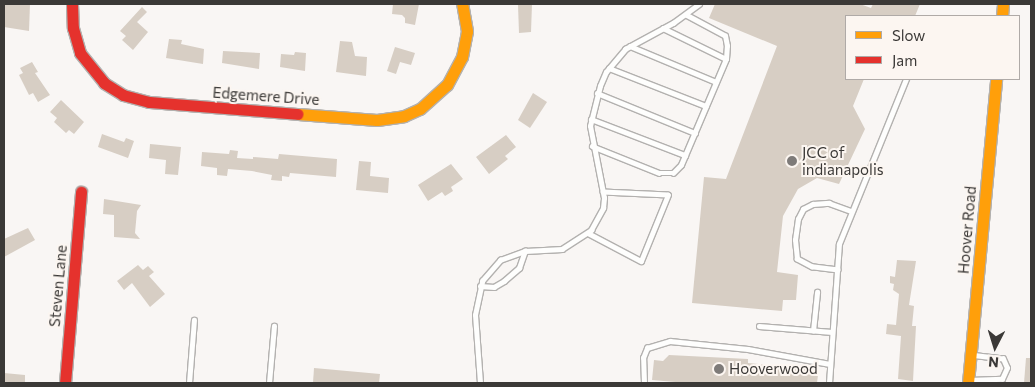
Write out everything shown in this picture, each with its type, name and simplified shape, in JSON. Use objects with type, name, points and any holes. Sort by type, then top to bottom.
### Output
[{"type":"street","name":"Edgemere Drive","points":[[72,4],[73,32],[80,53],[92,71],[104,83],[140,101],[378,120],[404,116],[428,104],[448,85],[462,57],[467,31],[462,4]]},
{"type":"street","name":"Hoover Road","points":[[968,381],[996,80]]},
{"type":"street","name":"Steven Lane","points":[[65,383],[82,192]]},
{"type":"lane","points":[[480,383],[475,315],[480,286],[500,260],[525,251],[562,249],[588,233],[603,208],[603,192],[592,146],[591,119],[597,94],[609,68],[630,46],[686,15],[699,4]]},
{"type":"lane","points":[[592,146],[658,173],[673,173],[685,155],[726,59],[726,36],[686,15]]},
{"type":"lane","points":[[663,28],[726,59]]},
{"type":"lane","points":[[630,46],[716,82]]},
{"type":"lane","points":[[609,68],[706,106]]},
{"type":"lane","points":[[828,383],[839,244],[906,80]]},
{"type":"lane","points":[[597,94],[695,132]]},
{"type":"lane","points":[[591,119],[685,155]]},
{"type":"lane","points":[[588,233],[641,261],[668,194],[603,192]]},
{"type":"lane","points":[[838,270],[812,268],[797,259],[798,219],[804,209],[813,204],[829,204],[852,211]]},
{"type":"lane","points":[[480,286],[494,287],[504,281],[519,268],[525,251]]},
{"type":"lane","points":[[812,331],[816,292]]},
{"type":"lane","points":[[189,383],[194,320]]},
{"type":"lane","points":[[269,383],[274,326]]},
{"type":"lane","points":[[760,326],[832,332]]},
{"type":"lane","points":[[644,383],[643,358],[646,348],[670,341],[748,349],[830,364]]},
{"type":"lane","points":[[968,381],[1002,379],[1007,368],[1003,359],[971,355]]},
{"type":"building","points":[[5,4],[30,4],[29,31],[4,27]]},
{"type":"building","points":[[393,4],[419,4],[415,25],[405,23],[405,18],[402,15],[392,14]]},
{"type":"building","points":[[532,4],[531,32],[519,33],[518,5]]},
{"type":"building","name":"JCC of indianapolis","points":[[715,4],[860,4],[871,8],[873,4],[920,4],[915,15],[845,15],[845,80],[864,80],[853,106],[865,129],[839,184],[817,178],[798,189],[783,216],[777,272],[798,275],[796,300],[783,300],[782,311],[692,303],[704,177],[726,179],[777,46],[709,18]]},
{"type":"building","points":[[142,7],[147,12],[137,22],[148,32],[133,50],[122,40],[126,36],[120,31]]},
{"type":"building","points":[[169,39],[182,40],[181,44],[204,49],[203,64],[166,58]]},
{"type":"building","points":[[340,41],[352,42],[355,56],[367,57],[366,76],[336,72]]},
{"type":"building","points":[[395,47],[415,53],[411,65],[400,62],[396,74],[387,71]]},
{"type":"building","points":[[223,51],[260,53],[259,69],[222,63]]},
{"type":"building","points":[[295,52],[306,53],[305,71],[280,67],[281,54],[294,55]]},
{"type":"building","points":[[32,62],[38,72],[35,73],[50,95],[38,102],[33,93],[29,95],[19,75],[23,73],[20,68]]},
{"type":"building","points":[[533,93],[547,102],[530,128],[518,120]]},
{"type":"building","points":[[61,100],[84,122],[74,134],[69,130],[66,133],[54,122],[57,118],[50,112]]},
{"type":"building","points":[[102,134],[124,142],[126,138],[134,141],[128,158],[98,147]]},
{"type":"building","points":[[506,135],[516,147],[505,156],[508,159],[489,174],[476,157]]},
{"type":"building","points":[[150,144],[181,147],[178,175],[165,174],[166,160],[149,158]]},
{"type":"building","points":[[230,150],[238,151],[237,158],[278,159],[279,154],[337,159],[336,177],[290,173],[289,177],[282,176],[282,181],[271,180],[272,175],[252,171],[228,169],[227,176],[217,175],[217,168],[201,166],[202,152],[229,154]]},
{"type":"building","points":[[359,161],[371,162],[370,176],[389,178],[388,193],[356,190]]},
{"type":"building","points":[[451,164],[463,179],[451,187],[453,191],[445,196],[442,192],[428,201],[418,185]]},
{"type":"building","points":[[104,199],[141,205],[137,211],[135,233],[140,239],[114,237],[114,215],[103,214]]},
{"type":"building","points":[[28,228],[35,240],[4,257],[4,239]]},
{"type":"building","points":[[897,260],[916,261],[909,305],[914,306],[912,326],[916,326],[913,381],[898,379],[901,336],[886,334],[887,324],[896,325],[899,294],[893,290],[894,284],[890,283],[890,276],[895,277]]},
{"type":"building","points":[[138,265],[143,270],[148,266],[154,272],[149,276],[165,294],[150,307],[132,283],[124,290],[117,281]]},
{"type":"building","name":"Hooverwood","points":[[669,355],[748,359],[748,363],[805,368],[809,374],[818,375],[817,383],[687,383],[652,380],[654,360],[663,361]]},
{"type":"building","points":[[1026,358],[1031,358],[1031,383],[1024,383]]},
{"type":"building","points":[[314,368],[380,374],[379,383],[313,383]]},
{"type":"building","points":[[4,373],[25,375],[25,383],[4,383]]},
{"type":"traffic: slow","points":[[298,114],[377,120],[404,116],[420,109],[447,85],[462,57],[467,31],[462,4]]},
{"type":"traffic: slow","points":[[1002,15],[1003,4]]},
{"type":"traffic: slow","points":[[968,383],[996,80]]},
{"type":"traffic: jam","points":[[72,4],[73,28],[80,53],[104,83],[123,95],[149,102],[298,114]]},
{"type":"traffic: jam","points":[[65,383],[81,192]]},
{"type":"place","name":"JCC of indianapolis","points":[[792,161]]},
{"type":"place","name":"Hooverwood","points":[[719,369]]}]
